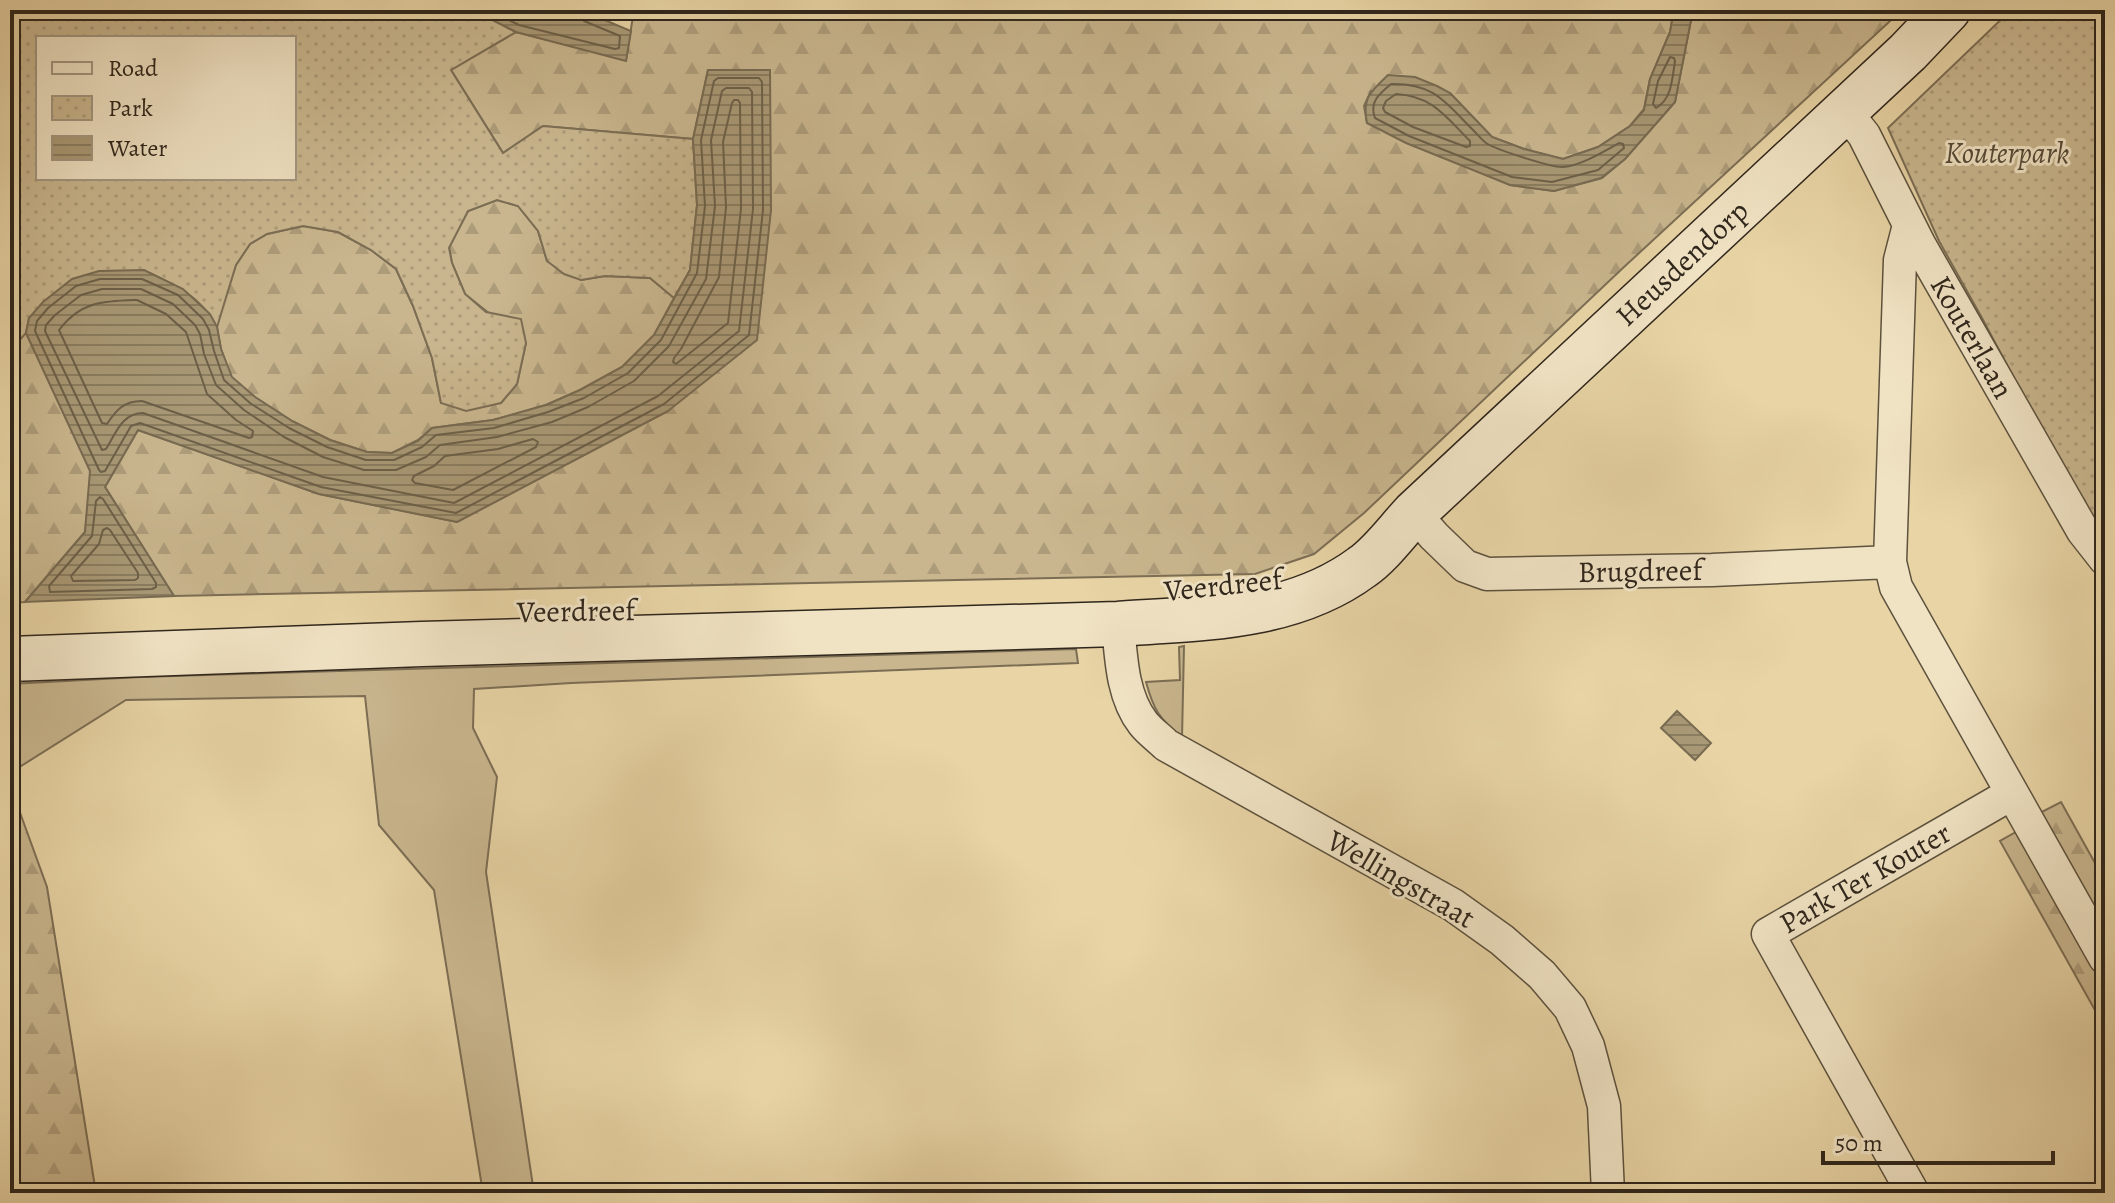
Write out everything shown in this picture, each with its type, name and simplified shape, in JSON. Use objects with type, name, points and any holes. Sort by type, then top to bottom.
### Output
[{"type":"main road","name":"Heusdendorp","points":[[1414,513],[1908,52],[1948,10]]},
{"type":"main road","name":"Veerdreef","points":[[10,659],[421,629],[823,605],[1118,609],[1196,592],[1251,587],[1292,578],[1332,563],[1414,513]]},
{"type":"main road","name":"Veerdreef","points":[[10,629],[421,629]]},
{"type":"street","name":"Kouterlaan","points":[[1845,111],[1864,135],[1909,225],[2083,531],[2105,559]]},
{"type":"street","points":[[1909,225],[1900,260],[1890,562],[1896,587],[2105,958]]},
{"type":"street","name":"Brugdreef","points":[[1414,513],[1465,566],[1487,574],[1712,570],[1890,562]]},
{"type":"street","name":"Wellingstraat","points":[[1118,609],[1124,675],[1131,702],[1143,723],[1166,745],[1453,905],[1502,940],[1542,975],[1570,1008],[1588,1046],[1604,1106],[1608,1193]]},
{"type":"street","name":"Park Ter Kouter","points":[[1913,1193],[1768,934],[2011,794]]},
{"type":"green space","points":[[10,10],[473,10],[516,32],[451,70],[503,153],[543,126],[693,139],[697,205],[690,270],[674,298],[650,278],[605,276],[581,280],[564,274],[547,261],[538,231],[518,206],[497,200],[468,211],[449,248],[465,294],[486,312],[521,319],[526,343],[517,384],[501,403],[466,411],[441,403],[432,358],[396,269],[371,250],[338,232],[303,226],[267,234],[250,244],[236,265],[217,327],[195,299],[143,270],[29,318],[26,333],[10,350]]},
{"type":"green space","points":[[634,10],[1674,10],[1670,32],[1650,79],[1644,109],[1630,126],[1598,147],[1563,159],[1492,137],[1450,93],[1371,91],[1364,106],[1367,123],[1510,185],[1554,191],[1602,178],[1625,159],[1675,102],[1693,10],[1902,10],[1364,513],[1314,554],[1255,574],[174,596],[105,487],[138,430],[319,494],[457,522],[668,411],[708,70],[693,139],[543,126],[503,153],[451,70],[516,32],[626,60]]},
{"type":"green space","name":"Kouterpark","points":[[2011,10],[2105,10],[2105,542],[2097,534],[1939,241],[1888,128]]},
{"type":"green space","points":[[497,200],[518,206],[538,231],[547,261],[581,280],[605,276],[650,278],[674,298],[654,335],[622,367],[546,405],[493,420],[432,428],[418,440],[392,453],[367,452],[330,440],[292,421],[231,377],[217,327],[236,265],[250,244],[267,234],[303,226],[338,232],[371,250],[396,269],[432,358],[441,403],[501,403],[517,384],[526,343],[465,294],[449,247],[468,211]]},
{"type":"green space","points":[[26,333],[91,471],[85,532],[25,602],[10,603],[10,350]]},
{"type":"green space","points":[[1184,646],[1182,738],[1158,713],[1146,682],[1180,680],[1179,647]]},
{"type":"green space","points":[[1076,649],[1078,663],[474,689],[473,728],[497,777],[486,872],[534,1193],[483,1193],[434,890],[379,825],[365,696],[126,700],[10,773],[10,684],[140,677]]},
{"type":"green space","points":[[10,785],[47,887],[96,1193],[10,1193]]},
{"type":"green space","points":[[2061,802],[2105,881],[2105,942],[2034,816]]},
{"type":"green space","points":[[2023,828],[2105,973],[2105,1028],[2000,841]]},
{"type":"water","points":[[473,10],[581,10],[631,31],[626,61],[516,32]]},
{"type":"water","points":[[1674,10],[1693,10],[1675,102],[1625,159],[1601,178],[1554,191],[1510,185],[1406,143],[1367,123],[1367,101],[1388,75],[1415,77],[1450,93],[1492,137],[1563,159],[1598,147],[1630,126],[1644,110],[1650,79],[1670,32]]},
{"type":"water","points":[[708,70],[770,70],[771,210],[757,340],[668,411],[457,522],[319,494],[138,430],[105,487],[174,596],[25,602],[85,532],[90,471],[26,333],[29,318],[43,302],[72,279],[99,271],[144,270],[183,289],[210,314],[232,377],[255,397],[292,421],[330,440],[367,452],[392,453],[418,441],[432,428],[493,420],[546,405],[622,367],[654,335],[690,270],[697,205],[693,139]]},
{"type":"water","points":[[1677,711],[1711,743],[1695,760],[1661,728]]}]
